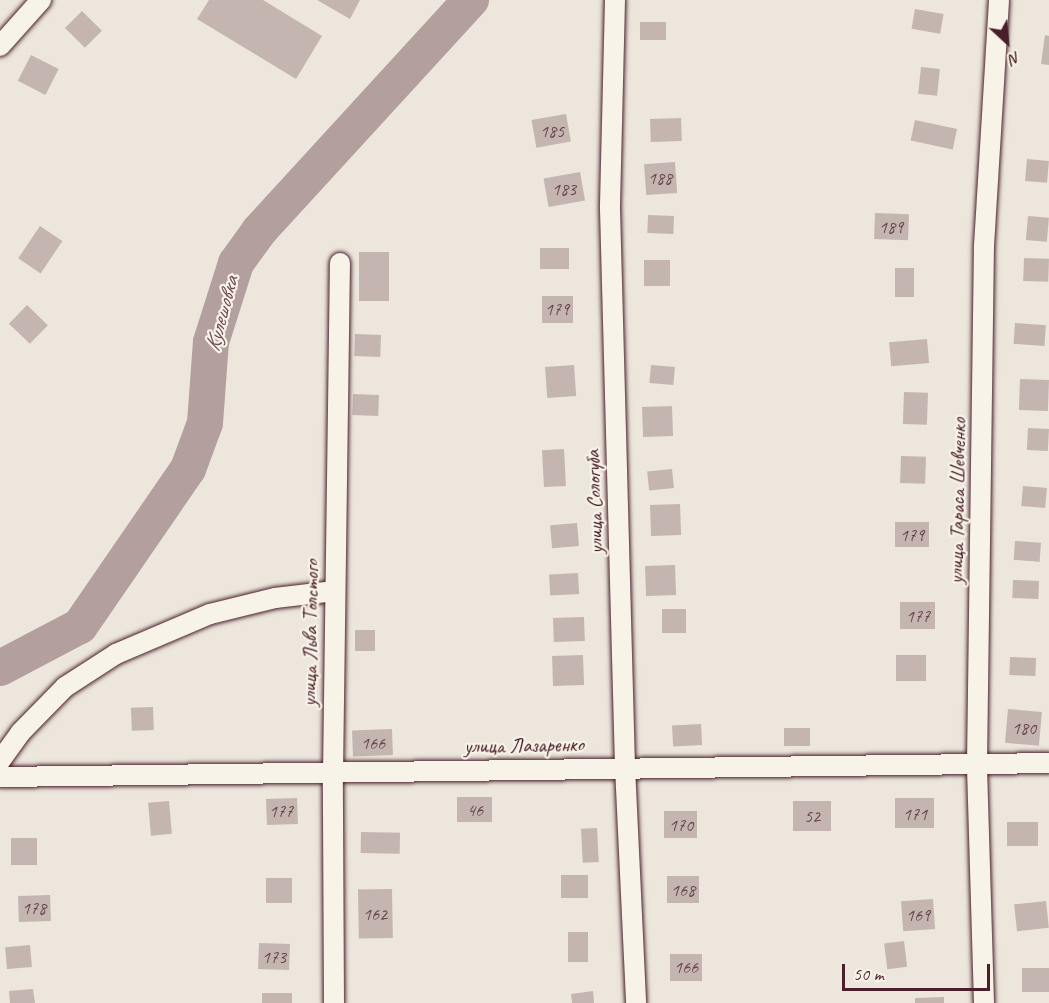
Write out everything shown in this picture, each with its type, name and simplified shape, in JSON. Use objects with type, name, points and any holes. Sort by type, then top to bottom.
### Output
[{"type":"street","points":[[1,43],[41,0]]},
{"type":"street","name":"улица Сологуба","points":[[615,0],[610,209],[625,767],[636,1003]]},
{"type":"street","name":"улица Тараса Шевченко","points":[[984,1003],[977,764],[984,246],[999,0]]},
{"type":"street","name":"улица Льва Толстого","points":[[334,1003],[333,774],[340,263]]},
{"type":"street","points":[[0,761],[20,733],[65,687],[116,654],[210,614],[275,598],[335,591]]},
{"type":"street","name":"улица Лазаренко","points":[[0,777],[1049,763]]},
{"type":"building","points":[[209,0],[263,0],[322,36],[296,79],[197,19]]},
{"type":"building","points":[[317,0],[360,0],[350,19]]},
{"type":"building","points":[[915,9],[944,14],[940,34],[912,29]]},
{"type":"building","points":[[82,11],[102,31],[85,48],[65,28]]},
{"type":"building","points":[[640,22],[666,22],[666,40],[640,40]]},
{"type":"building","points":[[1045,35],[1049,36],[1049,65],[1041,64]]},
{"type":"building","points":[[31,55],[59,69],[45,95],[18,81]]},
{"type":"building","points":[[921,67],[940,69],[937,96],[918,94]]},
{"type":"building","points":[[566,114],[571,142],[536,148],[532,120]]},
{"type":"building","points":[[681,118],[682,141],[651,142],[650,119]]},
{"type":"building","points":[[915,120],[957,129],[953,149],[911,141]]},
{"type":"building","points":[[1027,159],[1049,161],[1047,183],[1025,181]]},
{"type":"building","points":[[675,162],[677,193],[646,195],[644,164]]},
{"type":"building","points":[[580,172],[585,201],[549,207],[544,178]]},
{"type":"building","points":[[875,213],[909,214],[908,240],[874,239]]},
{"type":"building","points":[[648,215],[674,216],[673,234],[647,233]]},
{"type":"building","points":[[1028,216],[1049,218],[1047,242],[1026,240]]},
{"type":"building","points":[[40,226],[62,241],[41,273],[18,258]]},
{"type":"building","points":[[540,248],[569,248],[569,269],[540,269]]},
{"type":"building","points":[[359,252],[389,252],[389,301],[359,301]]},
{"type":"building","points":[[1024,258],[1049,259],[1048,282],[1023,281]]},
{"type":"building","points":[[644,260],[670,260],[670,286],[644,286]]},
{"type":"building","points":[[895,268],[914,268],[914,297],[895,297]]},
{"type":"building","points":[[542,296],[573,296],[573,323],[542,323]]},
{"type":"building","points":[[27,305],[48,325],[30,344],[9,324]]},
{"type":"building","points":[[1015,323],[1046,325],[1044,346],[1014,344]]},
{"type":"building","points":[[355,334],[381,335],[380,357],[354,356]]},
{"type":"building","points":[[927,339],[929,363],[891,366],[889,342]]},
{"type":"building","points":[[574,365],[576,396],[547,398],[545,367]]},
{"type":"building","points":[[651,365],[675,367],[673,385],[649,383]]},
{"type":"building","points":[[1020,379],[1049,380],[1048,411],[1019,410]]},
{"type":"building","points":[[904,392],[928,393],[927,425],[903,424]]},
{"type":"building","points":[[353,394],[379,395],[378,416],[352,415]]},
{"type":"building","points":[[672,406],[673,436],[643,437],[642,407]]},
{"type":"building","points":[[1028,428],[1049,429],[1048,451],[1027,450]]},
{"type":"building","points":[[564,449],[566,486],[544,487],[542,450]]},
{"type":"building","points":[[901,456],[926,457],[925,484],[900,483]]},
{"type":"building","points":[[672,469],[674,488],[649,491],[647,472]]},
{"type":"building","points":[[1023,486],[1047,488],[1045,508],[1021,506]]},
{"type":"building","points":[[680,504],[681,535],[651,536],[650,505]]},
{"type":"building","points":[[895,522],[929,522],[929,547],[895,547]]},
{"type":"building","points":[[577,523],[579,546],[552,548],[550,525]]},
{"type":"building","points":[[1015,541],[1041,543],[1040,562],[1014,560]]},
{"type":"building","points":[[675,565],[676,595],[646,596],[645,566]]},
{"type":"building","points":[[578,573],[579,594],[550,595],[549,575]]},
{"type":"building","points":[[1013,580],[1039,581],[1038,599],[1012,598]]},
{"type":"building","points":[[900,602],[935,602],[935,629],[900,629]]},
{"type":"building","points":[[662,609],[686,609],[686,633],[662,633]]},
{"type":"building","points":[[584,617],[585,641],[554,642],[553,618]]},
{"type":"building","points":[[355,630],[375,630],[375,651],[355,651]]},
{"type":"building","points":[[583,655],[584,685],[553,686],[552,656]]},
{"type":"building","points":[[896,655],[926,655],[926,681],[896,681]]},
{"type":"building","points":[[1010,657],[1036,658],[1035,676],[1009,675]]},
{"type":"building","points":[[153,707],[154,730],[132,731],[131,708]]},
{"type":"building","points":[[1008,709],[1042,712],[1039,746],[1005,743]]},
{"type":"building","points":[[701,724],[702,745],[673,746],[672,726]]},
{"type":"building","points":[[784,728],[810,728],[810,746],[784,746]]},
{"type":"building","points":[[392,729],[393,755],[353,756],[352,730]]},
{"type":"building","points":[[457,797],[492,797],[492,822],[457,822]]},
{"type":"building","points":[[297,798],[298,824],[267,825],[266,799]]},
{"type":"building","points":[[895,798],[934,798],[934,828],[895,828]]},
{"type":"building","points":[[169,801],[172,834],[151,836],[148,803]]},
{"type":"building","points":[[793,801],[831,801],[831,831],[793,831]]},
{"type":"building","points":[[664,811],[697,811],[697,838],[664,838]]},
{"type":"building","points":[[1007,822],[1038,822],[1038,846],[1007,846]]},
{"type":"building","points":[[597,828],[599,862],[583,863],[581,829]]},
{"type":"building","points":[[361,832],[400,833],[400,854],[361,853]]},
{"type":"building","points":[[11,838],[37,838],[37,865],[11,865]]},
{"type":"building","points":[[561,875],[588,875],[588,898],[561,898]]},
{"type":"building","points":[[667,876],[699,876],[699,903],[667,903]]},
{"type":"building","points":[[266,878],[292,878],[292,903],[266,903]]},
{"type":"building","points":[[392,889],[393,938],[359,939],[358,890]]},
{"type":"building","points":[[50,895],[51,921],[19,922],[18,896]]},
{"type":"building","points":[[933,899],[935,929],[903,931],[901,901]]},
{"type":"building","points":[[1046,901],[1049,928],[1017,931],[1014,904]]},
{"type":"building","points":[[568,932],[588,932],[588,962],[568,962]]},
{"type":"building","points":[[904,941],[907,967],[887,969],[884,943]]},
{"type":"building","points":[[259,943],[290,944],[289,970],[258,969]]},
{"type":"building","points":[[30,945],[32,967],[7,969],[5,947]]},
{"type":"building","points":[[670,954],[702,954],[702,981],[670,981]]},
{"type":"building","points":[[1022,968],[1049,968],[1049,992],[1022,992]]},
{"type":"building","points":[[33,989],[35,1003],[10,1003],[9,991]]},
{"type":"building","points":[[593,991],[594,1003],[572,1003],[571,994]]},
{"type":"building","points":[[262,993],[292,993],[292,1003],[262,1003]]},
{"type":"building","points":[[944,997],[944,1003],[915,1003],[915,998]]},
{"type":"waterway","name":"Кулешовка","points":[[0,668],[80,626],[188,469],[205,423],[211,342],[236,263],[259,231],[471,0]]}]
